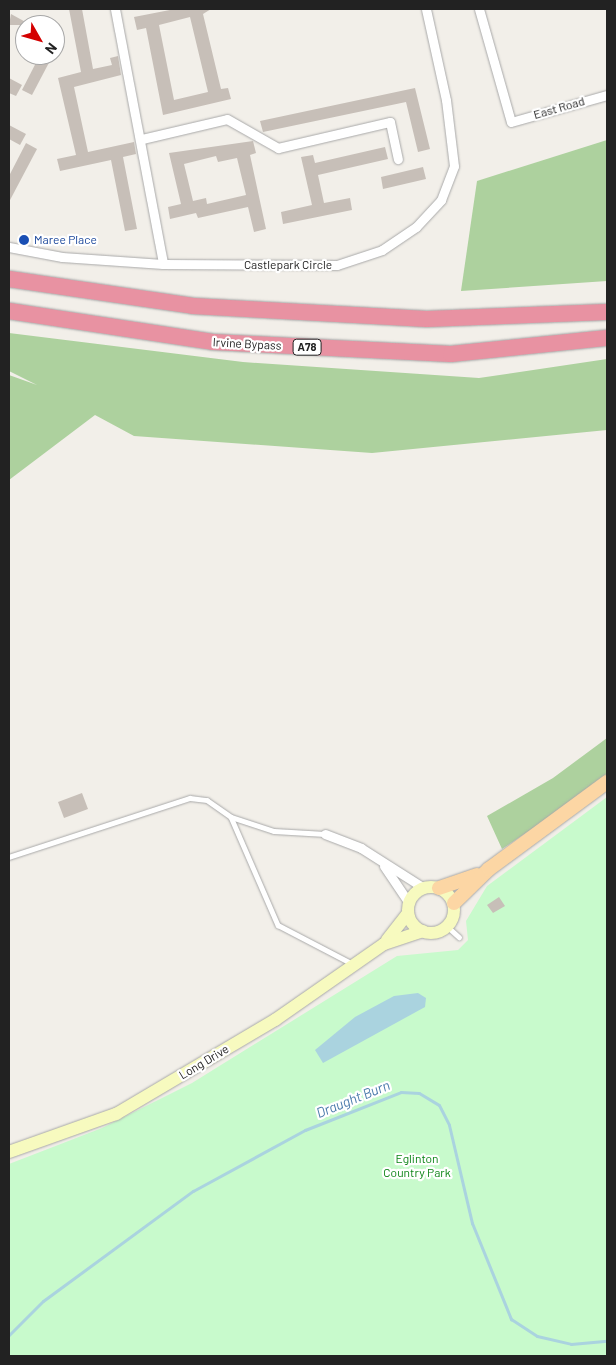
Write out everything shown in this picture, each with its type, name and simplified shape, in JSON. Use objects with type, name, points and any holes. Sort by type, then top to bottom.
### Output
[{"type":"highway","points":[[9,279],[193,306],[417,319],[607,312]]},
{"type":"highway","name":"Irvine Bypass","points":[[9,311],[213,342],[451,354],[607,338]]},
{"type":"main road","points":[[489,869],[439,888],[424,888],[409,908],[423,932],[436,933],[448,926],[454,904],[489,869],[607,782]]},
{"type":"main road","points":[[439,888],[454,904]]},
{"type":"main road","name":"Long Drive","points":[[384,944],[409,908]]},
{"type":"main road","name":"Long Drive","points":[[9,1152],[116,1114],[275,1020],[384,944],[423,932]]},
{"type":"street","points":[[115,9],[142,139],[163,264]]},
{"type":"street","name":"Castlepark Circle","points":[[9,247],[62,257],[163,264],[337,265],[382,250],[416,227],[441,200],[454,166],[446,100],[426,9]]},
{"type":"street","name":"East Road","points":[[479,9],[511,122],[607,95]]},
{"type":"street","points":[[142,139],[227,119],[278,148],[390,122],[398,159]]},
{"type":"street","points":[[325,834],[361,848],[424,888]]},
{"type":"street","points":[[381,862],[409,908]]},
{"type":"lane","points":[[9,857],[190,798],[207,800],[232,817],[274,831],[325,834]]},
{"type":"lane","points":[[232,817],[278,925],[354,965]]},
{"type":"lane","points":[[448,926],[459,937]]},
{"type":"green space","points":[[607,140],[607,281],[461,291],[477,181]]},
{"type":"green space","points":[[9,333],[243,362],[479,378],[607,359],[607,430],[372,453],[134,436],[95,415],[9,480],[9,375],[37,385],[9,371]]},
{"type":"green space","points":[[607,738],[607,779],[502,849],[487,816],[553,778]]},
{"type":"green space","name":"Eglinton Country Park","points":[[607,797],[607,1356],[9,1356],[9,1164],[102,1128],[192,1083],[397,956],[458,950],[468,940],[466,921],[487,886]]},
{"type":"water","points":[[418,993],[426,998],[425,1007],[323,1063],[315,1050],[355,1017],[394,996]]},
{"type":"building","points":[[69,9],[82,9],[93,69],[112,65],[110,58],[118,56],[121,75],[74,87],[88,152],[134,142],[136,154],[123,157],[137,229],[125,231],[111,160],[60,171],[57,159],[76,155],[58,78],[81,72]]},
{"type":"building","points":[[175,9],[211,9],[203,14],[221,89],[228,88],[231,99],[163,115],[146,28],[137,30],[134,17]],"holes":[[[190,17],[208,92],[174,100],[159,25]]]},
{"type":"building","points":[[11,14],[15,16],[15,25],[9,25]]},
{"type":"building","points":[[35,65],[48,65],[32,95],[22,90]]},
{"type":"building","points":[[9,78],[22,85],[16,96],[9,93]]},
{"type":"building","points":[[415,88],[430,149],[418,152],[406,102],[263,132],[260,121]]},
{"type":"building","points":[[9,125],[26,134],[20,145],[9,139]]},
{"type":"building","points":[[253,141],[256,153],[250,155],[266,229],[254,232],[248,207],[198,218],[196,213],[170,219],[168,207],[181,204],[169,153]],"holes":[[[216,156],[218,162],[237,158],[246,195],[207,204],[206,198],[193,201],[184,164]]]},
{"type":"building","points":[[26,143],[37,149],[9,202],[9,176]]},
{"type":"building","points":[[385,147],[388,159],[318,175],[324,203],[350,198],[352,210],[283,224],[281,212],[312,205],[301,157],[313,155],[315,163]]},
{"type":"building","points":[[423,167],[426,179],[383,189],[381,177]]},
{"type":"building","points":[[82,793],[88,809],[64,818],[58,802]]},
{"type":"building","points":[[499,897],[505,906],[493,913],[487,905]]},
{"type":"waterway","name":"Draught Burn","points":[[9,1335],[43,1301],[193,1191],[305,1130],[401,1092],[419,1093],[439,1105],[449,1125],[472,1223],[511,1319],[537,1336],[571,1344],[607,1341]]},
{"type":"place","name":"Maree Place","points":[[24,240]]}]
